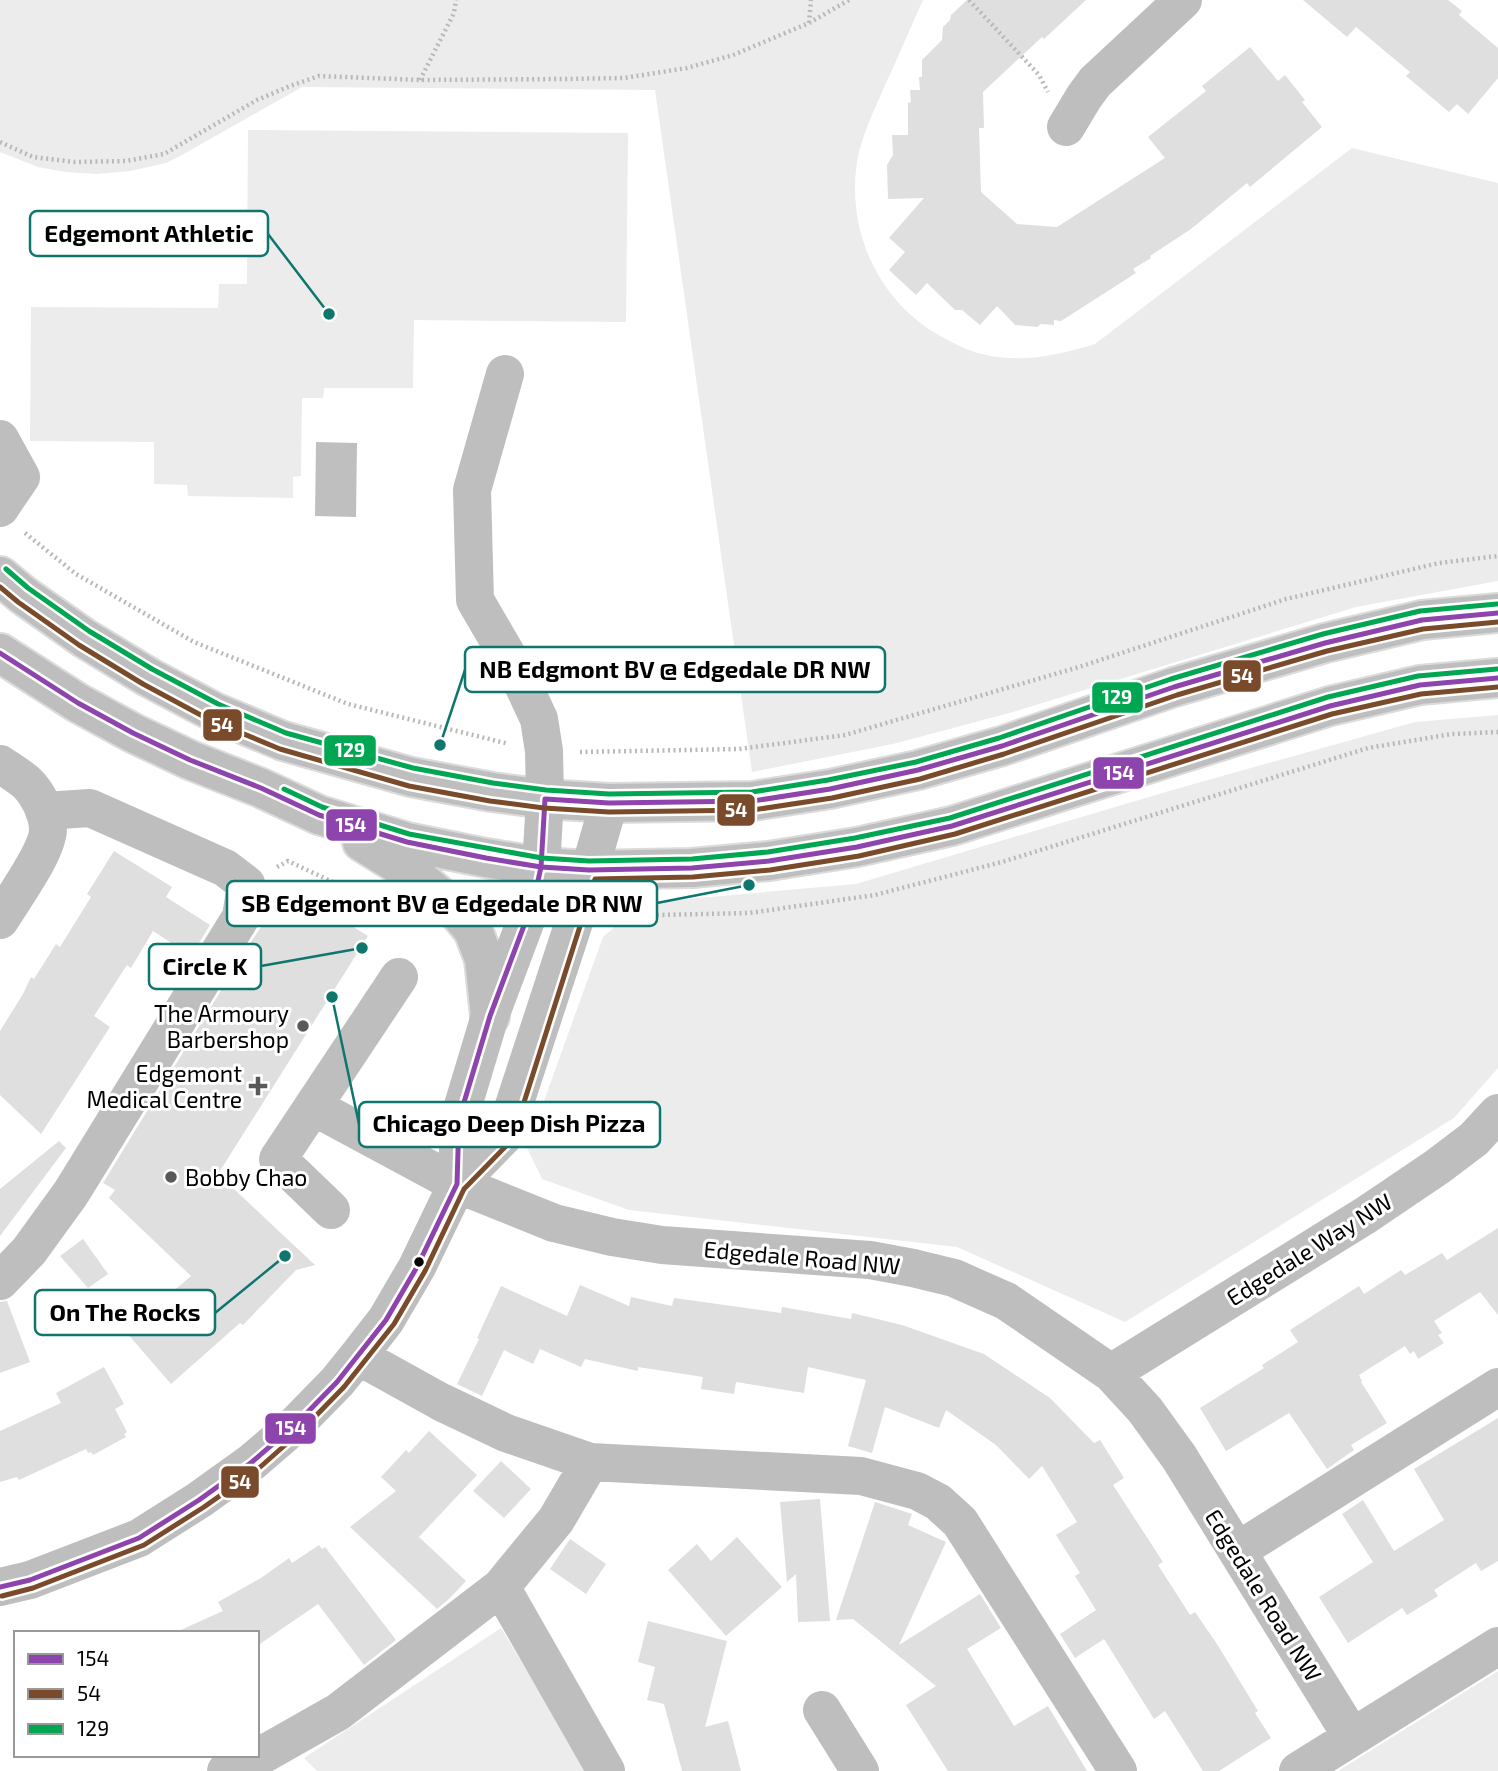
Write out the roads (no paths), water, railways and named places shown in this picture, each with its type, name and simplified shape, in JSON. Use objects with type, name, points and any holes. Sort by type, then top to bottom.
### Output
[{"type":"street","points":[[1066,127],[1095,82],[1183,0]]},
{"type":"street","points":[[457,1184],[459,1119],[491,1016],[534,898],[541,867],[545,799],[544,751],[539,719],[518,674],[475,600],[472,490],[505,374]]},
{"type":"street","points":[[0,439],[21,477],[11,519]]},
{"type":"street","points":[[0,576],[84,638],[148,677],[214,712],[283,741],[411,777],[545,799],[609,803],[753,801],[830,789],[918,770],[1002,746],[1174,687],[1325,643],[1422,620],[1498,613]]},
{"type":"street","points":[[0,653],[78,703],[133,733],[318,815],[412,873],[456,910],[473,930],[484,959],[491,1016]]},
{"type":"street","points":[[318,815],[407,842],[541,867],[589,870],[692,868],[769,861],[857,847],[952,826],[1330,706],[1420,685],[1498,678]]},
{"type":"street","points":[[0,764],[27,783],[37,795],[48,829],[42,852],[0,920]]},
{"type":"street","points":[[0,1587],[30,1580],[139,1538],[199,1500],[253,1462],[296,1424],[337,1382],[386,1320],[417,1267],[457,1184],[503,1136],[609,803]]},
{"type":"street","points":[[0,1281],[29,1251],[71,1193],[241,917],[246,884],[225,868],[90,808],[44,811]]},
{"type":"street","points":[[331,1210],[278,1159],[399,977]]},
{"type":"street","name":"Edgedale Road NW","points":[[314,1107],[457,1184],[554,1223],[612,1237],[662,1245],[870,1260],[954,1278],[1006,1301],[1111,1373],[1145,1410],[1172,1448],[1352,1737]]},
{"type":"street","name":"Edgedale Way NW","points":[[1111,1373],[1366,1215],[1474,1139],[1498,1113]]},
{"type":"street","points":[[358,1356],[441,1402],[506,1433],[590,1462],[861,1476],[917,1491],[938,1502],[960,1522],[1118,1771]]},
{"type":"street","points":[[1237,1551],[1498,1387]]},
{"type":"street","points":[[259,1757],[338,1712],[501,1587],[556,1520],[590,1462]]},
{"type":"street","points":[[501,1587],[606,1771]]},
{"type":"street","points":[[1298,1771],[1498,1646]]},
{"type":"street","points":[[822,1710],[860,1771]]},
{"type":"street","points":[[226,1771],[259,1757]]},
{"type":"place","name":"Edgemont Athletic","points":[[329,314]]},
{"type":"place","name":"NB Edgmont BV @ Edgedale DR NW","points":[[440,745]]},
{"type":"place","name":"SB Edgemont BV @ Edgedale DR NW","points":[[749,885]]},
{"type":"place","name":"Circle K","points":[[362,948]]},
{"type":"place","name":"Chicago Deep Dish Pizza","points":[[332,997]]},
{"type":"place","name":"The Armoury Barbershop","points":[[303,1026]]},
{"type":"place","name":"Edgemont Medical Centre","points":[[258,1086]]},
{"type":"place","name":"Bobby Chao","points":[[171,1177]]},
{"type":"place","name":"On The Rocks","points":[[285,1256]]}]
